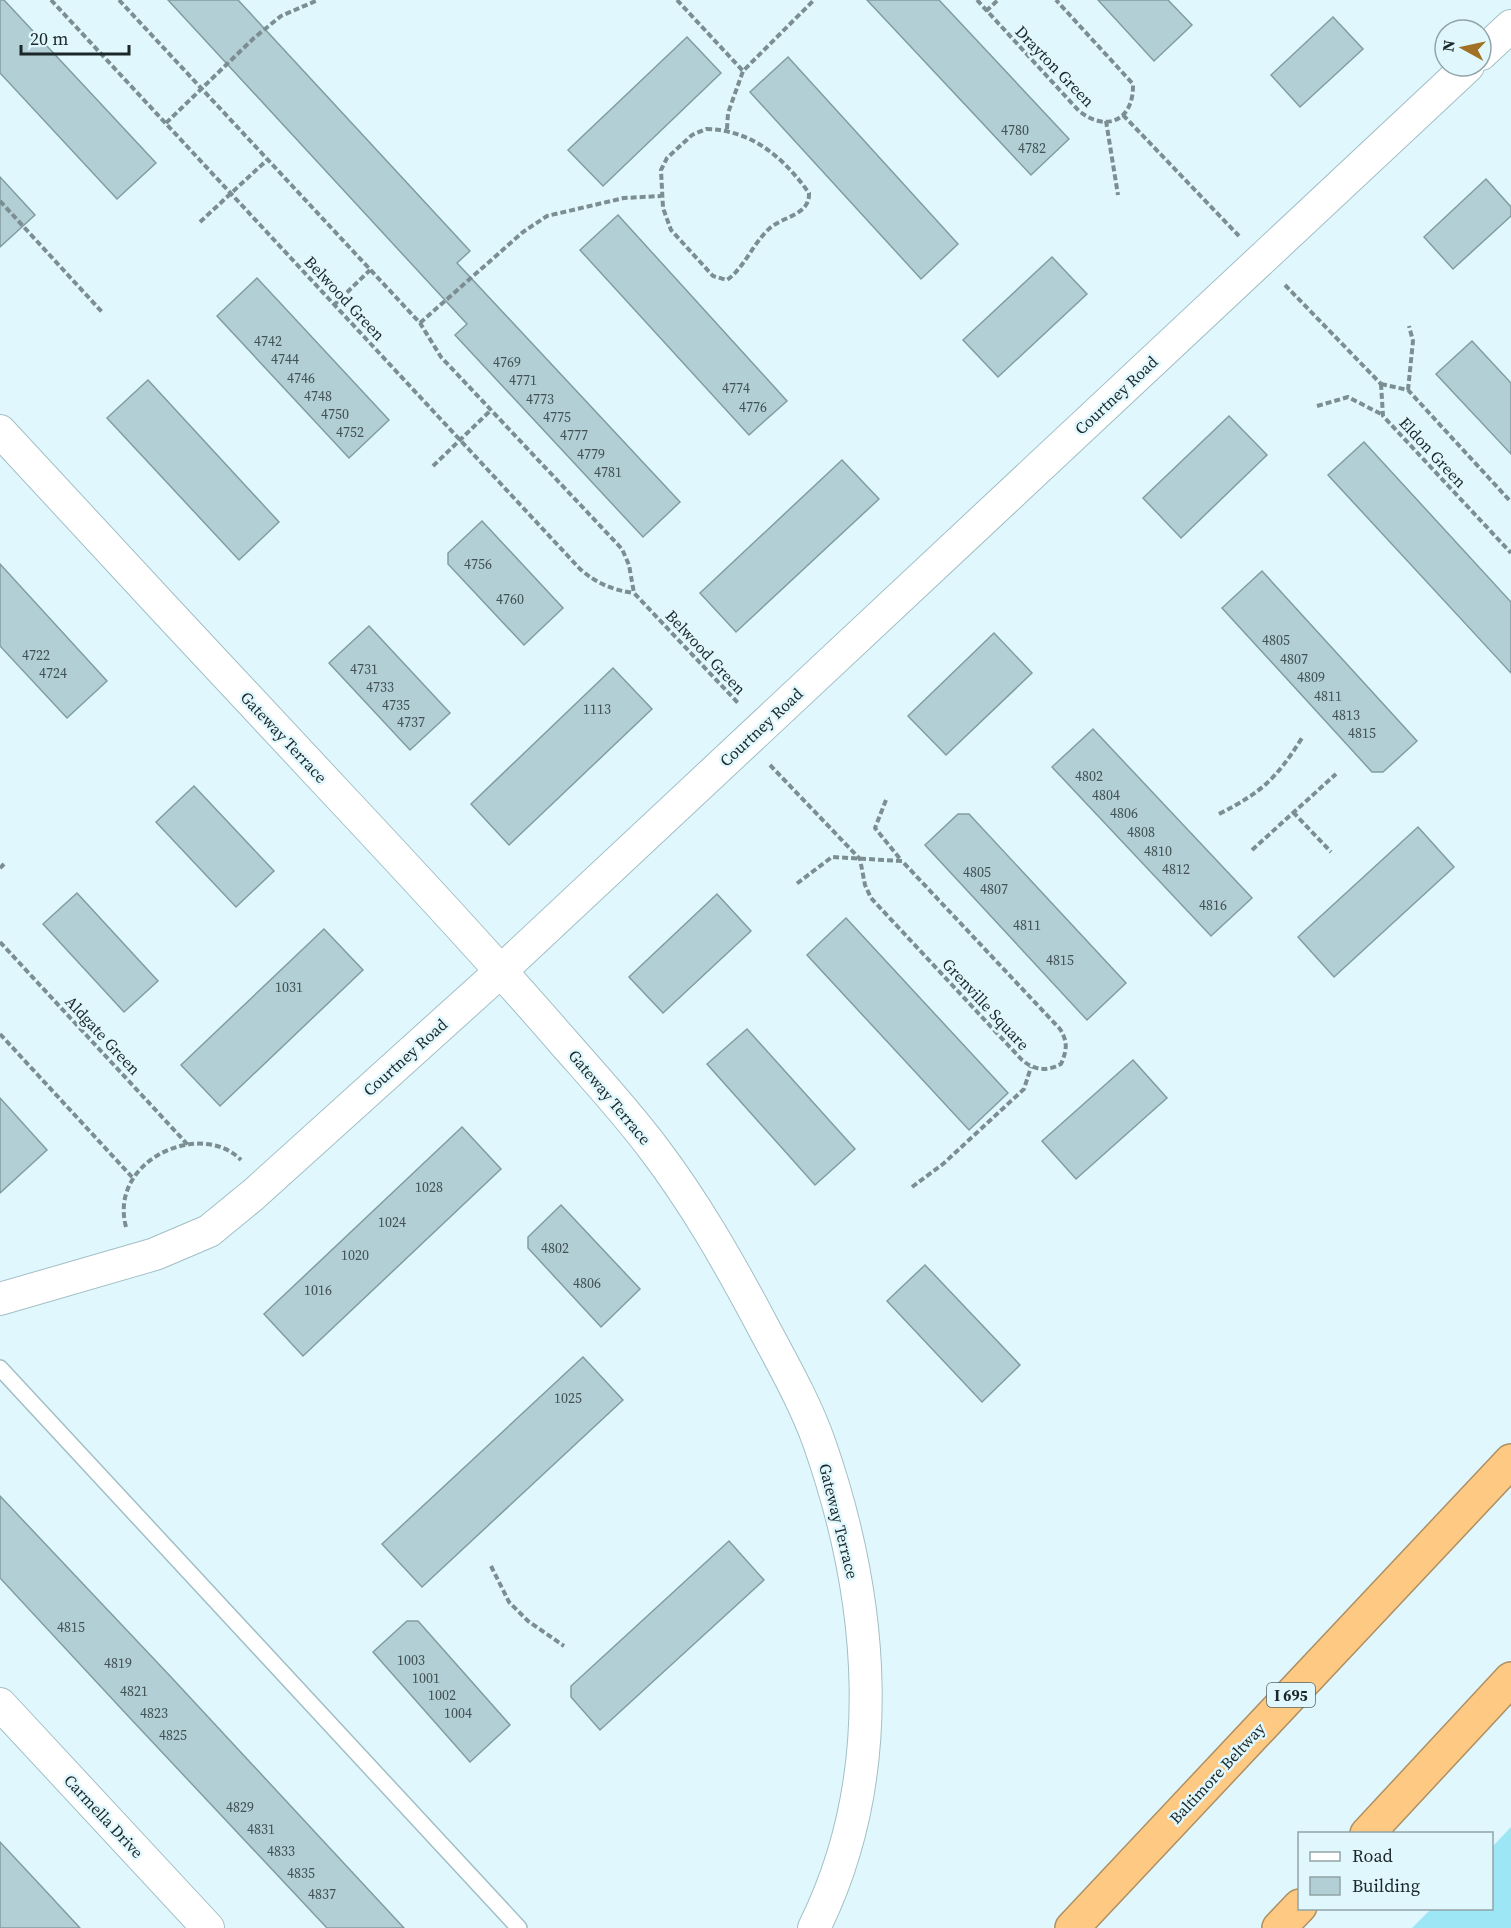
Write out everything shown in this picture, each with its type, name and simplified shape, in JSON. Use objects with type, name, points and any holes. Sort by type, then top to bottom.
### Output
[{"type":"highway","name":"Baltimore Beltway","points":[[1072,1928],[1511,1461]]},
{"type":"highway","points":[[1368,1832],[1511,1678]]},
{"type":"highway","points":[[1279,1928],[1298,1907]]},
{"type":"street","points":[[1493,43],[1511,26]]},
{"type":"street","name":"Courtney Road","points":[[0,1299],[135,1260],[209,1231],[501,971],[1455,78]]},
{"type":"street","name":"Gateway Terrace","points":[[0,431],[501,971],[654,1149],[699,1214],[773,1347],[817,1438],[849,1546],[861,1618],[867,1690],[861,1770],[848,1846],[814,1928]]},
{"type":"street","name":"Carmella Drive","points":[[0,1704],[208,1928]]},
{"type":"lane","points":[[0,1368],[519,1928]]},
{"type":"path","name":"Belwood Green","points":[[51,0],[580,568],[607,586],[634,593],[754,734]]},
{"type":"path","points":[[119,0],[420,323],[441,357],[622,549],[629,565],[634,593]]},
{"type":"path","points":[[165,123],[281,16],[318,0]]},
{"type":"path","points":[[677,0],[743,71]]},
{"type":"path","points":[[727,129],[728,113],[743,71],[814,0]]},
{"type":"path","name":"Drayton Green","points":[[976,0],[1079,111],[1091,120],[1106,122],[1120,119],[1133,97],[1133,84],[1056,0]]},
{"type":"path","points":[[986,11],[998,0]]},
{"type":"path","points":[[1106,122],[1118,195]]},
{"type":"path","points":[[706,129],[727,129],[761,144],[804,187],[809,193],[810,202],[805,210],[771,227],[754,244],[734,274],[727,280],[713,276],[671,230],[661,196],[661,170],[667,158],[692,135],[706,129]]},
{"type":"path","points":[[200,222],[267,160]]},
{"type":"path","points":[[420,323],[523,232],[547,216],[624,198],[661,196]]},
{"type":"path","points":[[0,201],[102,312]]},
{"type":"path","points":[[334,305],[370,270]]},
{"type":"path","points":[[1408,390],[1413,341],[1409,326]]},
{"type":"path","name":"Eldon Green","points":[[1511,502],[1408,390],[1381,384],[1383,416],[1511,553]]},
{"type":"path","points":[[1317,406],[1348,397],[1383,416]]},
{"type":"path","points":[[433,466],[491,410]]},
{"type":"path","points":[[754,734],[860,859]]},
{"type":"path","points":[[1219,814],[1252,797],[1281,772],[1302,738]]},
{"type":"path","points":[[1252,850],[1336,774]]},
{"type":"path","name":"Grenville Square","points":[[860,859],[865,885],[871,898],[1031,1067],[1052,1069],[1061,1064],[1067,1040],[1060,1029],[902,861],[875,828],[886,800]]},
{"type":"path","points":[[1293,812],[1331,852]]},
{"type":"path","points":[[795,885],[832,857],[902,861]]},
{"type":"path","name":"Aldgate Green","points":[[0,942],[188,1145]]},
{"type":"path","points":[[0,1034],[132,1177]]},
{"type":"path","points":[[912,1187],[943,1164],[1024,1089],[1031,1067]]},
{"type":"path","points":[[135,1260],[122,1213],[125,1196],[132,1177],[144,1164],[158,1155],[188,1145],[225,1148],[235,1154],[264,1184]]},
{"type":"path","points":[[491,1566],[509,1602],[528,1621],[564,1646]]},
{"type":"shaded area","points":[[1511,1827],[1511,1928],[1412,1928],[1430,1910],[1493,1910],[1493,1846]]},
{"type":"building","points":[[0,0],[4,0],[156,163],[117,199],[0,73]]},
{"type":"building","points":[[168,0],[238,0],[470,251],[457,263],[680,502],[643,537],[455,335],[467,324]]},
{"type":"building","points":[[867,0],[939,0],[1069,139],[1031,175]]},
{"type":"building","points":[[1098,0],[1168,0],[1192,25],[1154,61]]},
{"type":"building","points":[[1333,17],[1363,49],[1300,107],[1271,75]]},
{"type":"building","points":[[687,37],[721,73],[603,186],[568,150]]},
{"type":"building","points":[[788,57],[958,244],[921,279],[750,92]]},
{"type":"building","points":[[0,177],[35,215],[0,247]]},
{"type":"building","points":[[1486,179],[1511,207],[1511,216],[1453,269],[1424,237]]},
{"type":"building","points":[[618,215],[787,401],[749,435],[580,250]]},
{"type":"building","points":[[1052,257],[1087,294],[998,377],[963,340]]},
{"type":"building","points":[[257,278],[389,420],[349,458],[217,316]]},
{"type":"building","points":[[1472,341],[1511,383],[1511,454],[1436,374]]},
{"type":"building","points":[[148,380],[279,522],[239,560],[107,418]]},
{"type":"building","points":[[1229,416],[1267,455],[1181,538],[1143,498]]},
{"type":"building","points":[[1364,442],[1511,602],[1511,673],[1328,475]]},
{"type":"building","points":[[842,460],[879,499],[736,632],[700,593]]},
{"type":"building","points":[[482,521],[563,608],[524,645],[448,564],[448,553]]},
{"type":"building","points":[[0,564],[107,681],[67,718],[0,646]]},
{"type":"building","points":[[1262,571],[1417,741],[1383,772],[1372,772],[1222,608]]},
{"type":"building","points":[[369,626],[450,713],[410,750],[329,663]]},
{"type":"building","points":[[994,633],[1032,673],[946,755],[908,716]]},
{"type":"building","points":[[613,668],[652,709],[509,845],[471,804]]},
{"type":"building","points":[[1093,729],[1252,898],[1211,936],[1052,767]]},
{"type":"building","points":[[194,786],[274,871],[236,907],[156,822]]},
{"type":"building","points":[[958,814],[969,814],[1126,983],[1087,1020],[925,845]]},
{"type":"building","points":[[1418,827],[1454,867],[1334,977],[1298,937]]},
{"type":"building","points":[[77,893],[158,981],[124,1012],[43,924]]},
{"type":"building","points":[[717,894],[751,931],[663,1013],[629,977]]},
{"type":"building","points":[[846,918],[1008,1093],[969,1130],[807,955]]},
{"type":"building","points":[[324,929],[363,970],[220,1106],[181,1065]]},
{"type":"building","points":[[747,1029],[855,1149],[815,1185],[707,1064]]},
{"type":"building","points":[[1133,1060],[1167,1098],[1076,1179],[1042,1141]]},
{"type":"building","points":[[0,1098],[47,1150],[0,1193]]},
{"type":"building","points":[[462,1127],[501,1169],[303,1356],[264,1314]]},
{"type":"building","points":[[561,1205],[640,1289],[601,1327],[528,1248],[528,1237]]},
{"type":"building","points":[[925,1265],[1020,1365],[982,1402],[887,1301]]},
{"type":"building","points":[[583,1357],[623,1400],[422,1587],[382,1544]]},
{"type":"building","points":[[0,1496],[404,1928],[327,1928],[129,1717],[0,1578]]},
{"type":"building","points":[[729,1541],[764,1580],[600,1730],[571,1697],[571,1686]]},
{"type":"building","points":[[407,1621],[418,1621],[510,1725],[470,1762],[373,1652]]},
{"type":"building","points":[[0,1842],[42,1887],[80,1928],[0,1928]]}]
